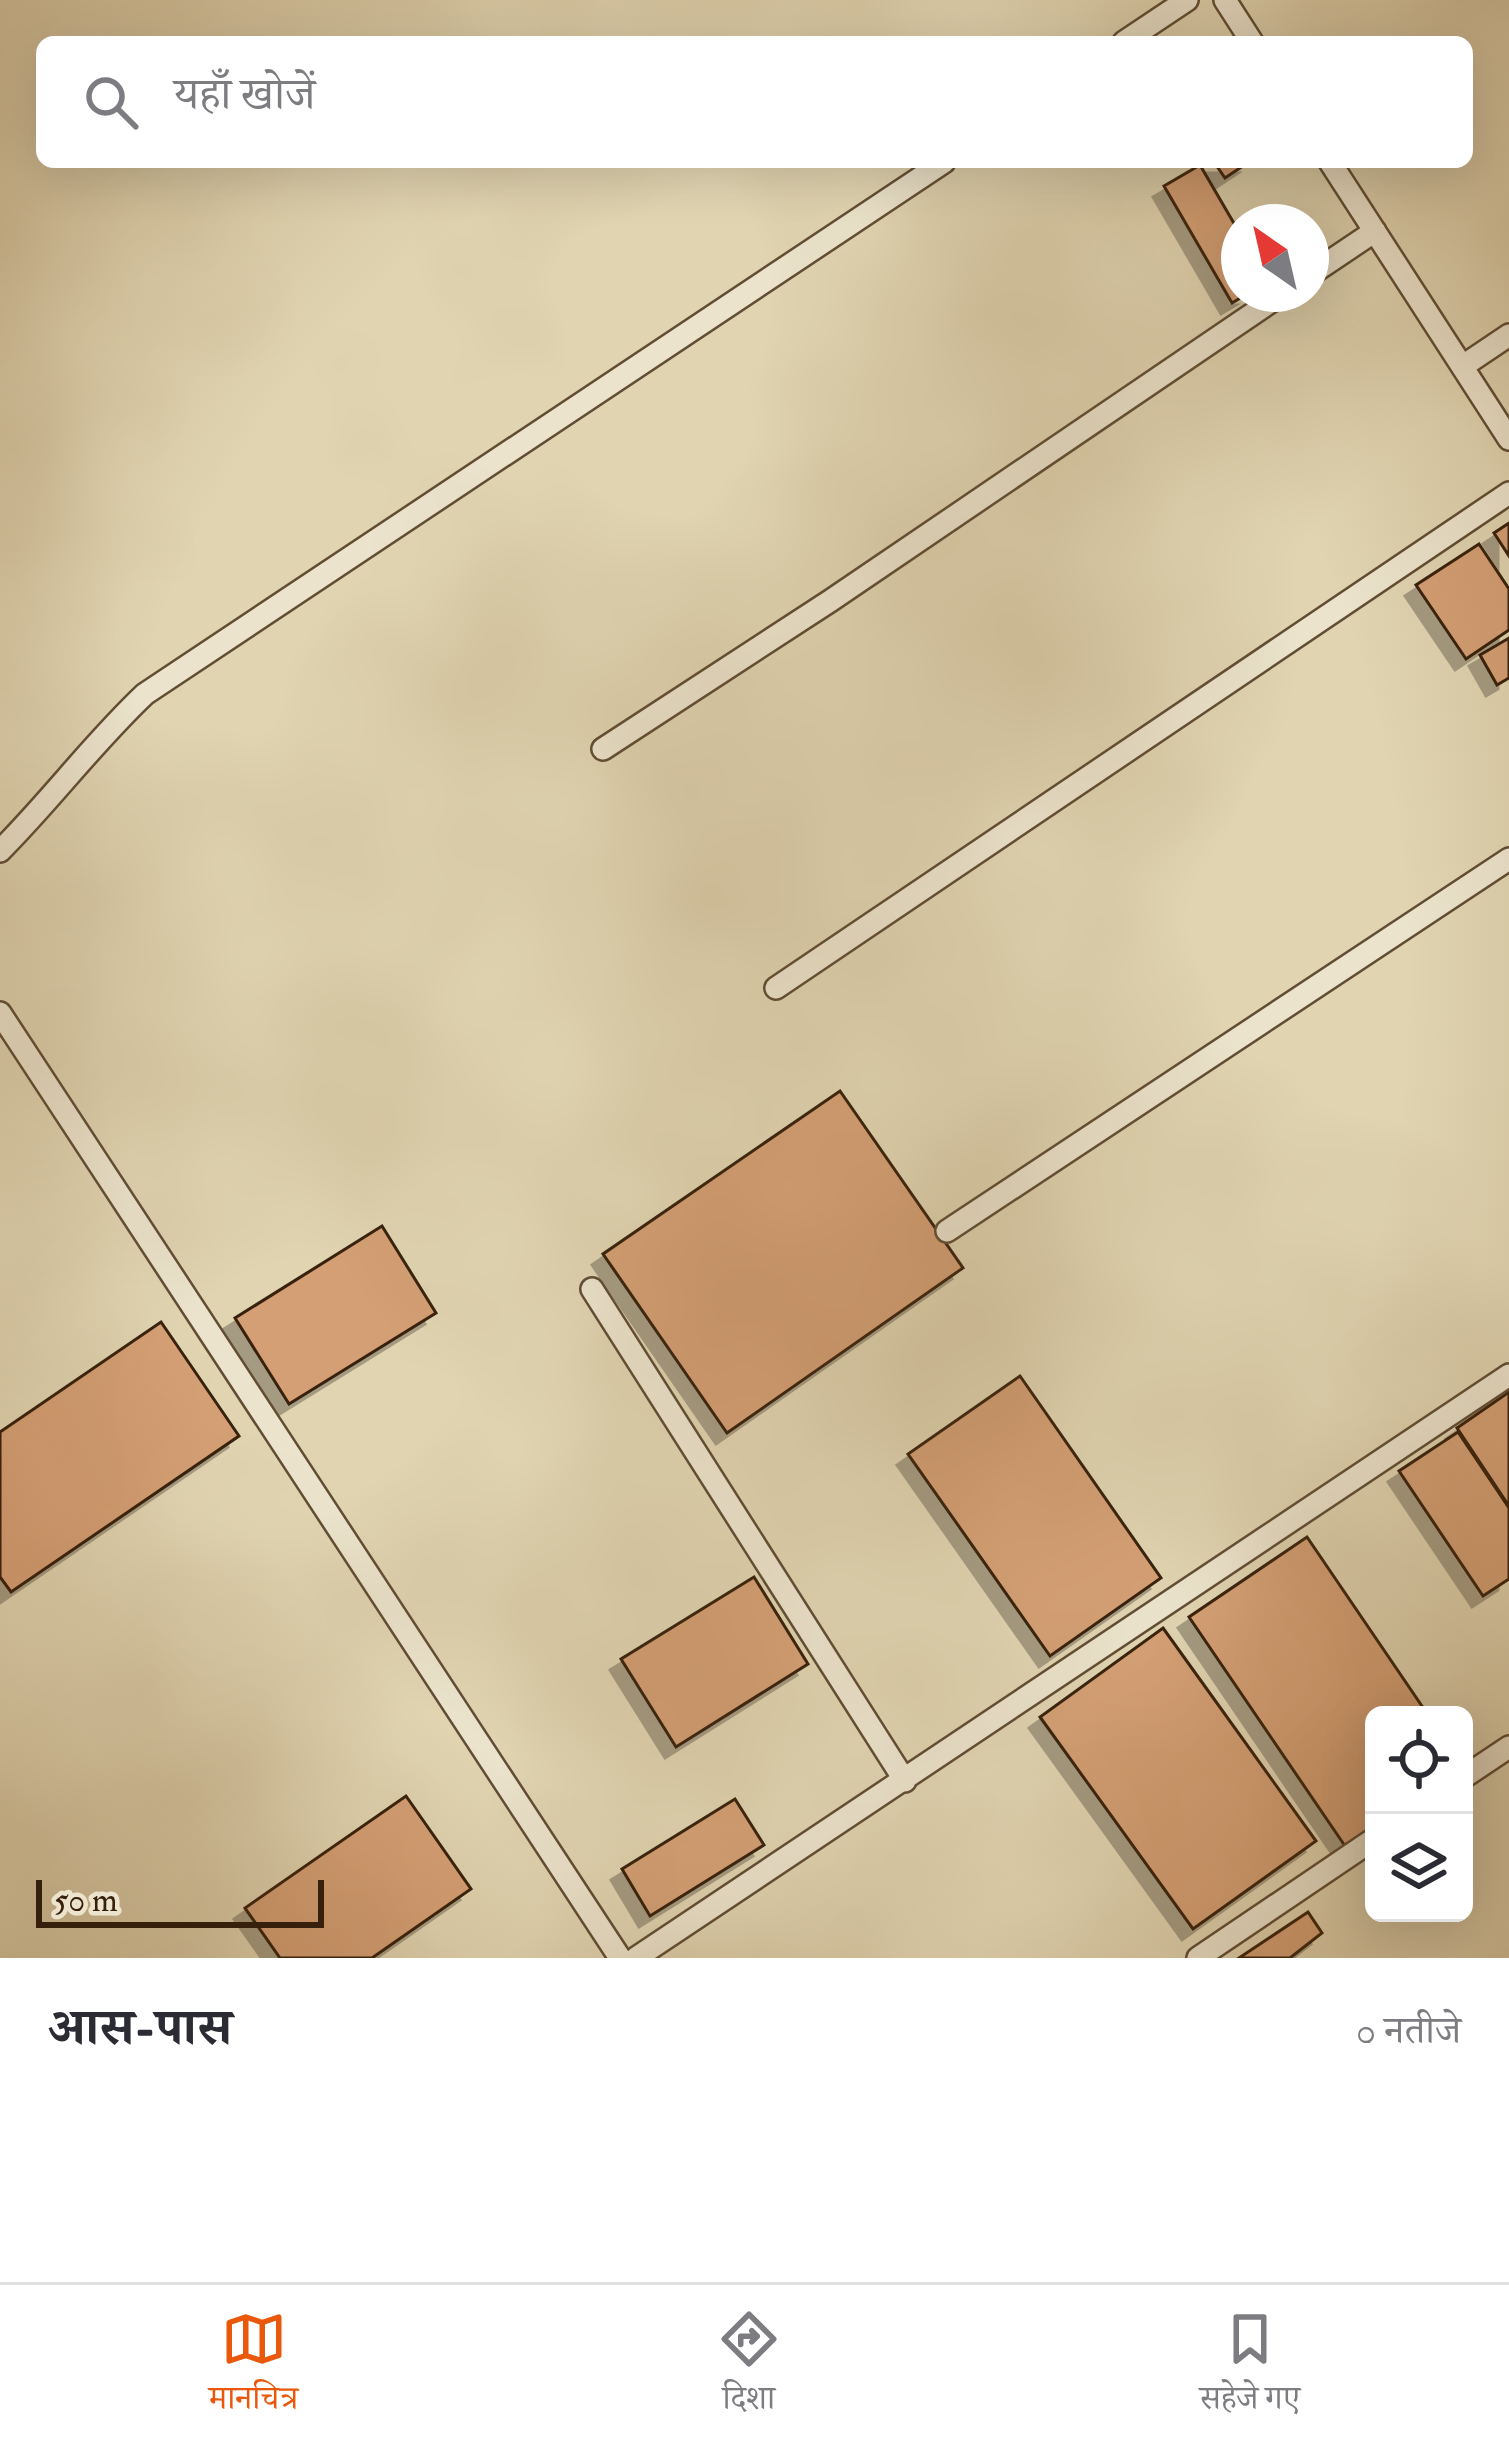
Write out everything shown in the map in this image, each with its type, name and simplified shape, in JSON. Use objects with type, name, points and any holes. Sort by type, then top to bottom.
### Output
[{"type":"lane","points":[[1133,36],[1187,0]]},
{"type":"lane","points":[[1225,0],[1248,36]]},
{"type":"lane","points":[[0,851],[58,793],[100,736],[145,694],[935,168]]},
{"type":"lane","points":[[1334,168],[1509,439]]},
{"type":"lane","points":[[1329,262],[1375,231]]},
{"type":"lane","points":[[603,749],[1255,312]]},
{"type":"lane","points":[[1463,366],[1509,335]]},
{"type":"lane","points":[[776,988],[1509,493]]},
{"type":"lane","points":[[947,1231],[1509,859]]},
{"type":"lane","points":[[0,1013],[620,1958]]},
{"type":"lane","points":[[592,1289],[905,1780]]},
{"type":"lane","points":[[637,1958],[1509,1375]]},
{"type":"lane","points":[[1473,1772],[1509,1747]]},
{"type":"lane","points":[[1198,1958],[1365,1845]]},
{"type":"building","points":[[1195,168],[1202,168],[1223,204],[1221,284],[1164,186]]},
{"type":"building","points":[[1218,168],[1240,168],[1225,178]]},
{"type":"building","points":[[1509,523],[1509,556],[1494,533]]},
{"type":"building","points":[[1479,544],[1509,589],[1509,630],[1466,659],[1416,585]]},
{"type":"building","points":[[1509,638],[1509,678],[1497,685],[1480,655]]},
{"type":"building","points":[[840,1091],[963,1268],[727,1433],[603,1254]]},
{"type":"building","points":[[382,1226],[436,1313],[289,1404],[235,1318]]},
{"type":"building","points":[[161,1322],[239,1436],[11,1592],[0,1577],[0,1432]]},
{"type":"building","points":[[1020,1376],[1161,1578],[1050,1656],[908,1454]]},
{"type":"building","points":[[1509,1392],[1509,1506],[1457,1428]]},
{"type":"building","points":[[1458,1432],[1509,1508],[1509,1579],[1483,1596],[1399,1471]]},
{"type":"building","points":[[1307,1537],[1422,1706],[1365,1706],[1365,1832],[1345,1846],[1189,1617]]},
{"type":"building","points":[[754,1577],[808,1664],[676,1747],[621,1659]]},
{"type":"building","points":[[1163,1628],[1316,1841],[1193,1929],[1040,1717]]},
{"type":"building","points":[[406,1796],[471,1889],[372,1958],[280,1958],[245,1908]]},
{"type":"building","points":[[735,1799],[764,1845],[650,1916],[622,1869]]},
{"type":"building","points":[[1308,1912],[1322,1933],[1290,1958],[1239,1958]]}]
